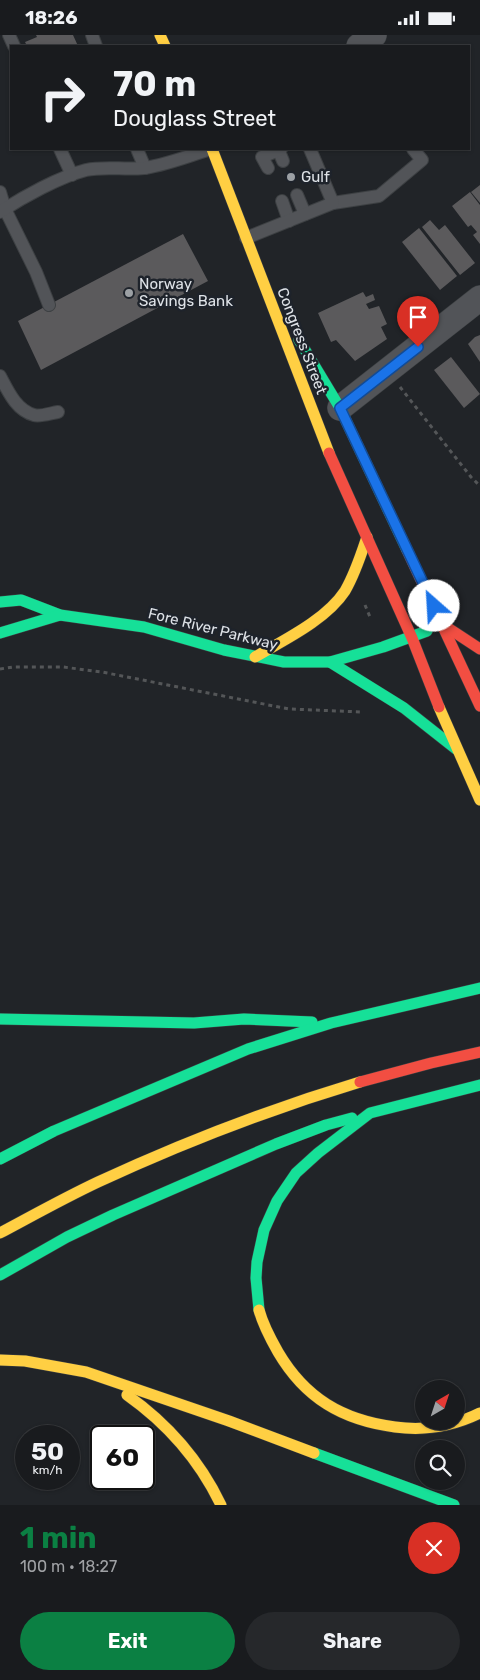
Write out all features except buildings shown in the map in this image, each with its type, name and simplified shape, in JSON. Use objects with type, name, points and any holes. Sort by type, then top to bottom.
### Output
[{"type":"main road","name":"Congress Street","points":[[211,150],[320,433],[412,638],[480,800]]},
{"type":"main road","name":"Congress Street","points":[[262,279],[340,408],[480,706]]},
{"type":"main road","points":[[255,657],[309,626],[341,596],[358,563],[367,537]]},
{"type":"main road","name":"Fore River Parkway","points":[[0,602],[21,600],[60,615],[144,627],[255,657],[284,662],[330,662],[412,638],[442,624]]},
{"type":"main road","name":"Fore River Parkway","points":[[0,633],[60,615]]},
{"type":"main road","points":[[442,624],[480,649]]},
{"type":"main road","points":[[330,662],[404,708],[458,751]]},
{"type":"main road","points":[[0,1159],[54,1131],[248,1049],[330,1023],[480,987]]},
{"type":"main road","points":[[0,1019],[194,1023],[244,1019],[330,1023]]},
{"type":"main road","points":[[0,1233],[96,1183],[204,1136],[270,1111],[357,1083],[444,1059],[480,1052]]},
{"type":"main road","points":[[0,1275],[67,1237],[276,1144],[326,1125],[480,1085]]},
{"type":"main road","points":[[371,1113],[331,1142],[306,1164],[286,1186],[271,1209],[262,1234],[255,1275],[260,1311],[272,1343],[292,1374],[313,1396],[338,1412],[373,1424],[405,1429],[432,1429],[464,1422],[480,1413]]},
{"type":"main road","points":[[0,1360],[25,1361],[86,1372],[229,1421],[454,1505]]},
{"type":"main road","points":[[86,1372],[128,1396],[171,1430],[206,1476],[221,1505]]},
{"type":"street","points":[[360,45],[374,35]]},
{"type":"street","points":[[340,408],[480,298]]},
{"type":"lane","points":[[60,150],[72,175]]},
{"type":"lane","points":[[137,150],[145,168]]},
{"type":"lane","points":[[2,211],[14,202],[72,175],[88,170],[145,168],[208,150]]},
{"type":"lane","points":[[310,150],[333,203]]},
{"type":"lane","points":[[246,238],[333,203],[379,197],[422,160],[414,150]]},
{"type":"lane","points":[[268,168],[262,157],[280,152]]},
{"type":"lane","points":[[0,192],[2,211],[36,272],[49,305]]},
{"type":"lane","points":[[297,195],[305,214]]},
{"type":"lane","points":[[282,201],[289,221]]},
{"type":"lane","points":[[0,376],[12,399],[24,410],[35,416],[58,412]]},
{"type":"lane","points":[[0,405],[12,399]]},
{"type":"path","points":[[387,371],[470,477],[480,486]]},
{"type":"path","points":[[0,669],[13,667],[63,667],[102,672],[289,709],[362,712],[370,715]]},
{"type":"traffic: fast","points":[[299,340],[340,408],[407,550]]},
{"type":"traffic: fast","points":[[0,602],[21,600],[60,615],[144,627],[224,650],[284,662],[330,662],[383,647],[427,631]]},
{"type":"traffic: fast","points":[[0,633],[60,615]]},
{"type":"traffic: fast","points":[[330,662],[404,708],[456,749]]},
{"type":"traffic: fast","points":[[0,1159],[54,1131],[248,1049],[331,1023],[480,988]]},
{"type":"traffic: fast","points":[[0,1019],[194,1023],[244,1019],[312,1022]]},
{"type":"traffic: fast","points":[[259,1310],[256,1278],[257,1262],[264,1230],[277,1201],[296,1173],[318,1153],[370,1113],[480,1085]]},
{"type":"traffic: fast","points":[[0,1275],[67,1237],[113,1215],[276,1144],[326,1125],[352,1118]]},
{"type":"traffic: fast","points":[[314,1453],[454,1505]]},
{"type":"traffic: slow","points":[[160,35],[165,45]]},
{"type":"traffic: slow","points":[[212,150],[329,453]]},
{"type":"traffic: slow","points":[[255,657],[304,629],[337,601],[352,578],[367,537]]},
{"type":"traffic: slow","points":[[439,707],[480,800]]},
{"type":"traffic: slow","points":[[0,1233],[85,1188],[162,1154],[227,1127],[360,1082]]},
{"type":"traffic: slow","points":[[259,1310],[278,1352],[300,1382],[313,1394],[342,1412],[376,1424],[406,1428],[428,1428],[449,1425],[480,1413]]},
{"type":"traffic: slow","points":[[0,1360],[25,1361],[86,1372],[229,1421],[314,1453]]},
{"type":"traffic: slow","points":[[127,1395],[156,1418],[181,1444],[203,1472],[221,1505]]},
{"type":"traffic: jam","points":[[329,453],[412,638],[439,707]]},
{"type":"traffic: jam","points":[[407,550],[480,706]]},
{"type":"traffic: jam","points":[[442,624],[480,649]]},
{"type":"traffic: jam","points":[[360,1082],[480,1052]]},
{"type":"place","name":"Gulf","points":[[291,177]]},
{"type":"place","name":"Norway Savings Bank","points":[[129,293]]},
{"type":"route","points":[[418,347],[340,408],[434,606]]}]
